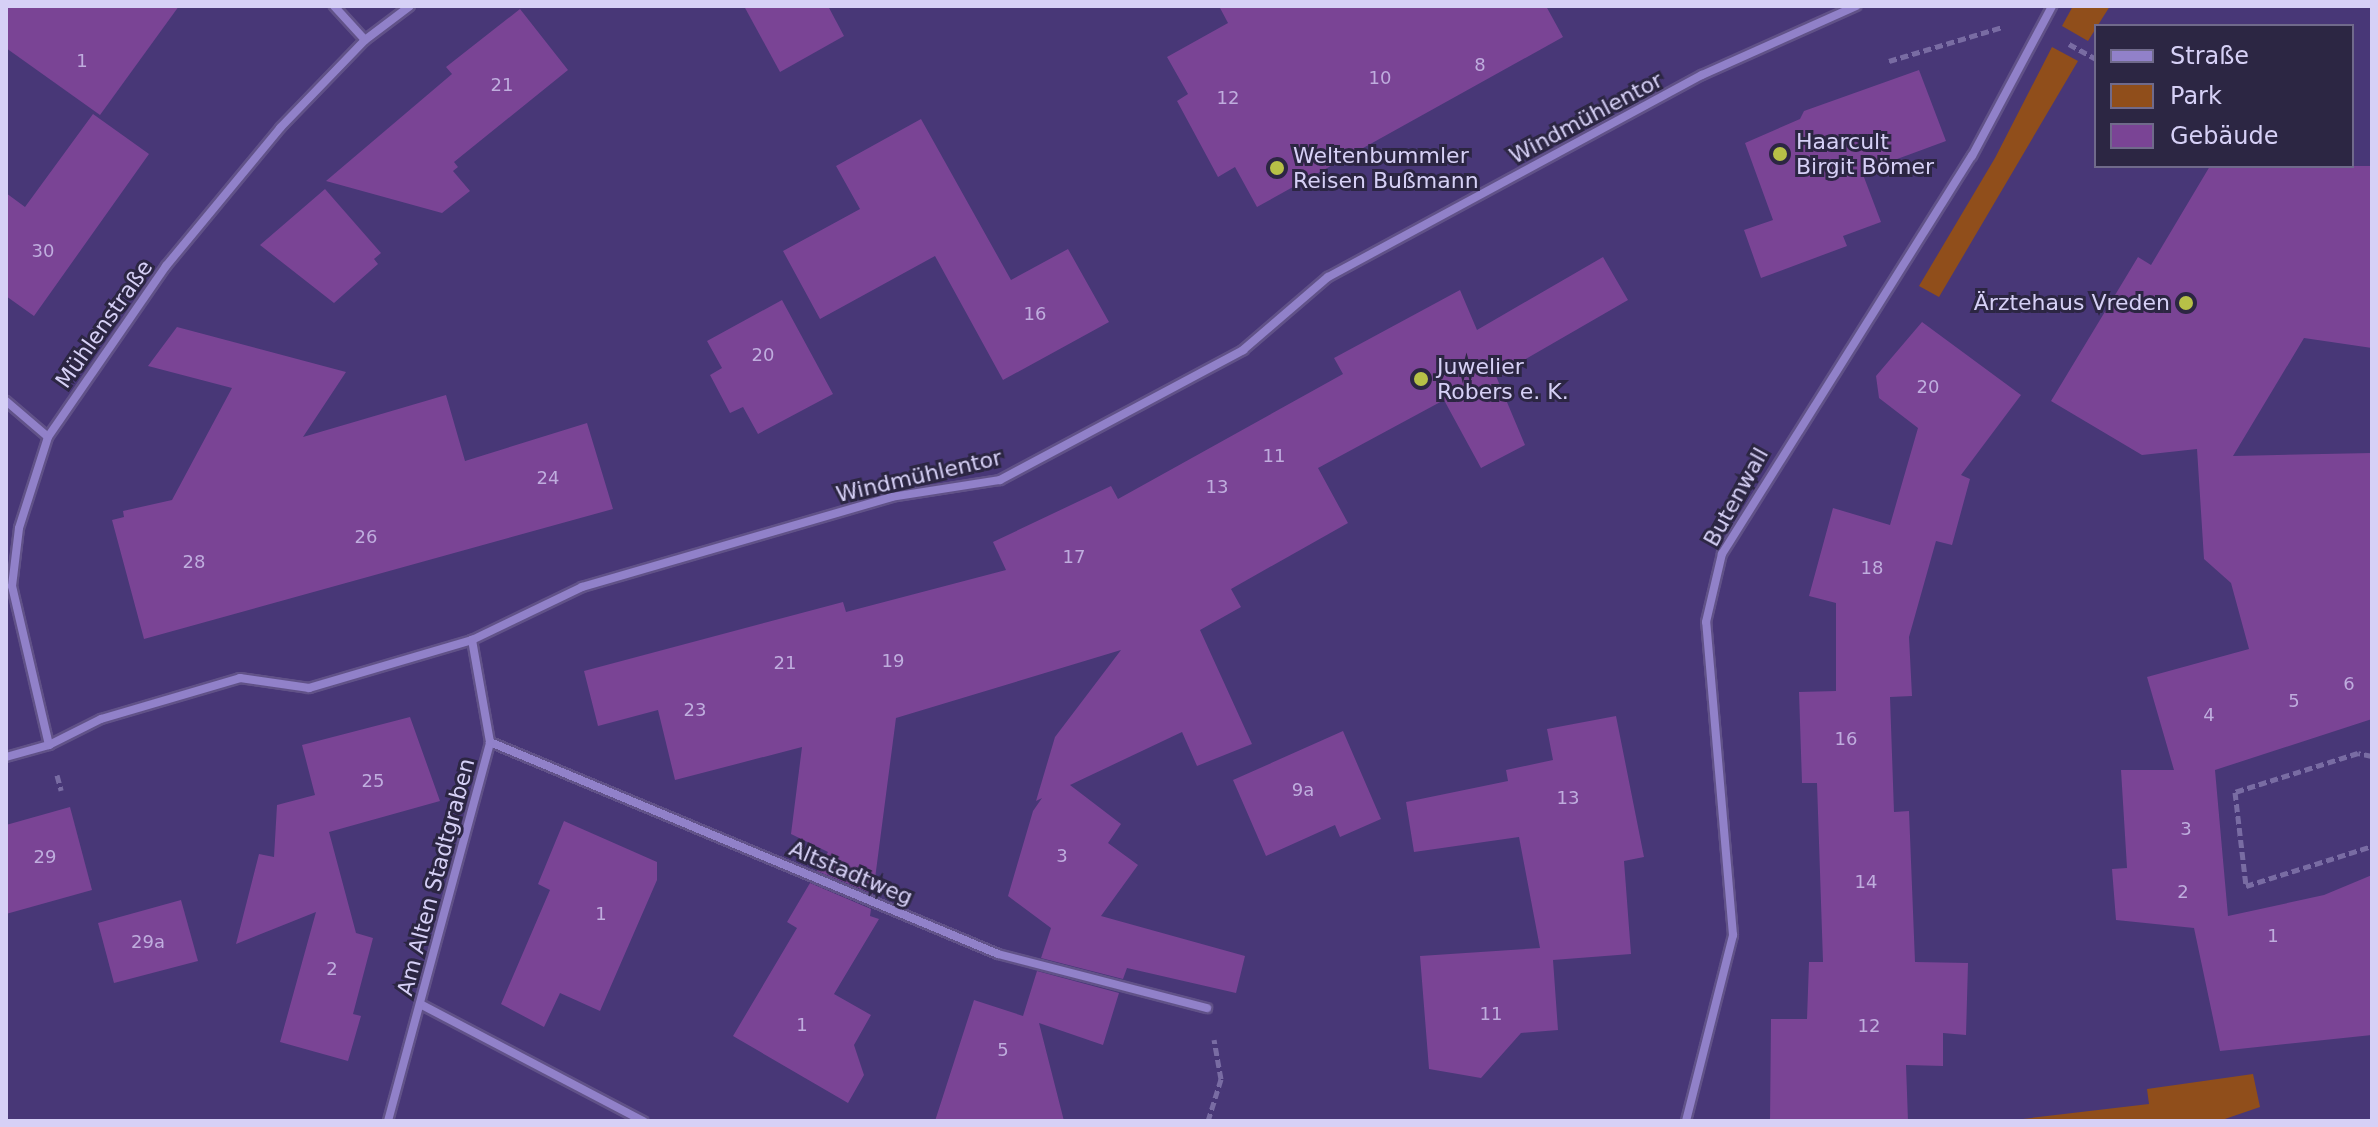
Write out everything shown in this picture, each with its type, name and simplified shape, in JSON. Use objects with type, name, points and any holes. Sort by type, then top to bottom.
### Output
[{"type":"street","points":[[334,6],[365,40]]},
{"type":"street","name":"Mühlenstraße","points":[[49,745],[12,586],[19,528],[48,437],[166,266],[280,128],[365,40],[410,6]]},
{"type":"street","name":"Butenwall","points":[[1686,1121],[1733,935],[1706,637],[1722,554],[1972,156],[2052,6]]},
{"type":"street","name":"Windmühlentor","points":[[6,757],[49,745],[101,719],[240,678],[309,688],[472,640],[582,587],[891,497],[1000,480],[1243,350],[1328,277],[1702,75],[1851,7]]},
{"type":"street","points":[[6,401],[48,437]]},
{"type":"street","name":"Am Alten Stadtgraben","points":[[388,1121],[422,1005],[490,742],[472,640]]},
{"type":"street","name":"Altstadtweg","points":[[490,742],[998,954],[1207,1008]]},
{"type":"street","points":[[422,1005],[643,1121]]},
{"type":"path","points":[[1889,61],[2023,21],[2040,27]]},
{"type":"path","points":[[2372,756],[2358,753],[2235,792],[2246,886],[2372,846]]},
{"type":"path","points":[[1207,1008],[1221,1079],[1208,1121]]},
{"type":"green space","points":[[2073,6],[2110,6],[2099,24],[2094,24],[2094,31],[2088,41],[2062,26]]},
{"type":"green space","points":[[2052,47],[2078,61],[1939,297],[1919,286],[1995,158]]},
{"type":"green space","points":[[2253,1074],[2260,1107],[2219,1121],[2014,1120],[2149,1104],[2147,1089]]},
{"type":"building","points":[[6,6],[179,6],[100,115],[6,48]]},
{"type":"building","points":[[744,6],[828,6],[844,36],[780,72]]},
{"type":"building","points":[[1219,6],[1546,6],[1563,37],[1257,207],[1235,167],[1218,177],[1177,101],[1188,94],[1167,57],[1228,23]]},
{"type":"building","points":[[520,9],[568,70],[454,162],[458,167],[453,171],[470,191],[442,213],[326,181],[452,74],[446,67]]},
{"type":"building","points":[[1919,70],[1946,141],[1862,172],[1881,222],[1843,236],[1847,246],[1761,278],[1744,230],[1773,220],[1745,143],[1800,119],[1804,111]]},
{"type":"building","points":[[93,114],[149,154],[34,316],[6,296],[6,193],[25,207]]},
{"type":"building","points":[[921,119],[1011,280],[1068,249],[1109,322],[1003,380],[935,256],[820,319],[783,251],[860,209],[836,166]]},
{"type":"building","points":[[2372,166],[2372,348],[2304,338],[2233,456],[2372,453],[2372,719],[2215,770],[2228,916],[2324,895],[2372,875],[2372,1035],[2220,1051],[2194,928],[2116,920],[2112,869],[2127,868],[2121,770],[2174,770],[2147,677],[2249,649],[2231,583],[2204,559],[2197,449],[2142,455],[2051,401],[2138,257],[2151,265],[2209,168]]},
{"type":"building","points":[[325,189],[381,253],[374,259],[378,264],[334,303],[260,245]]},
{"type":"building","points":[[1603,257],[1628,300],[1496,376],[1525,445],[1481,468],[1444,400],[1318,468],[1348,523],[1231,589],[1241,607],[1200,630],[1252,744],[1197,766],[1182,732],[1070,785],[1121,824],[1108,843],[1138,865],[1101,916],[1245,956],[1236,993],[1127,968],[1123,979],[1041,958],[1051,928],[1008,896],[1033,811],[1042,798],[1036,801],[1055,737],[1121,650],[896,718],[873,894],[817,871],[828,852],[791,834],[802,747],[675,780],[658,710],[598,726],[584,671],[843,602],[846,612],[1006,570],[993,542],[1111,486],[1118,499],[1343,374],[1334,358],[1460,290],[1477,330]]},
{"type":"building","points":[[782,300],[833,394],[758,434],[743,407],[730,413],[710,375],[722,368],[707,341]]},
{"type":"building","points":[[1922,322],[2021,395],[1961,475],[1970,479],[1952,545],[1936,541],[1909,637],[1912,696],[1890,697],[1894,812],[1909,811],[1915,962],[1968,963],[1966,1035],[1943,1033],[1943,1066],[1906,1065],[1908,1121],[1770,1121],[1771,1019],[1807,1019],[1809,962],[1823,962],[1817,783],[1802,783],[1799,692],[1836,691],[1836,603],[1809,596],[1833,508],[1890,525],[1918,428],[1879,398],[1876,376]]},
{"type":"building","points":[[177,327],[346,372],[303,437],[446,395],[465,461],[587,423],[613,509],[144,639],[112,520],[124,517],[123,511],[172,500],[232,388],[148,366]]},
{"type":"building","points":[[1616,716],[1644,857],[1624,861],[1631,954],[1553,960],[1558,1030],[1521,1033],[1481,1078],[1429,1069],[1420,956],[1540,948],[1519,837],[1414,852],[1406,802],[1508,781],[1506,770],[1553,760],[1547,729]]},
{"type":"building","points":[[410,717],[440,801],[329,832],[356,933],[373,938],[353,1014],[361,1016],[348,1061],[280,1042],[316,912],[236,944],[259,854],[274,857],[277,805],[315,795],[302,745]]},
{"type":"building","points":[[1343,731],[1381,819],[1340,837],[1335,825],[1266,856],[1233,780]]},
{"type":"building","points":[[70,807],[92,890],[6,914],[6,825]]},
{"type":"building","points":[[564,821],[657,862],[657,880],[600,1011],[560,993],[544,1027],[501,1004],[550,890],[538,884]]},
{"type":"building","points":[[810,883],[871,909],[870,916],[879,919],[834,994],[871,1015],[854,1045],[864,1075],[848,1103],[733,1036],[797,928],[787,922]]},
{"type":"building","points":[[181,900],[198,961],[114,983],[98,923]]},
{"type":"building","points":[[1037,971],[1119,993],[1103,1045],[1039,1023],[1064,1121],[935,1121],[974,1000],[1023,1016]]},
{"type":"place","name":"Haarcult Birgit Bömer","points":[[1780,154]]},
{"type":"place","name":"Weltenbummler Reisen Bußmann","points":[[1277,168]]},
{"type":"place","name":"Ärztehaus Vreden","points":[[2186,303]]},
{"type":"place","name":"Juwelier Robers e. K.","points":[[1421,379]]}]
